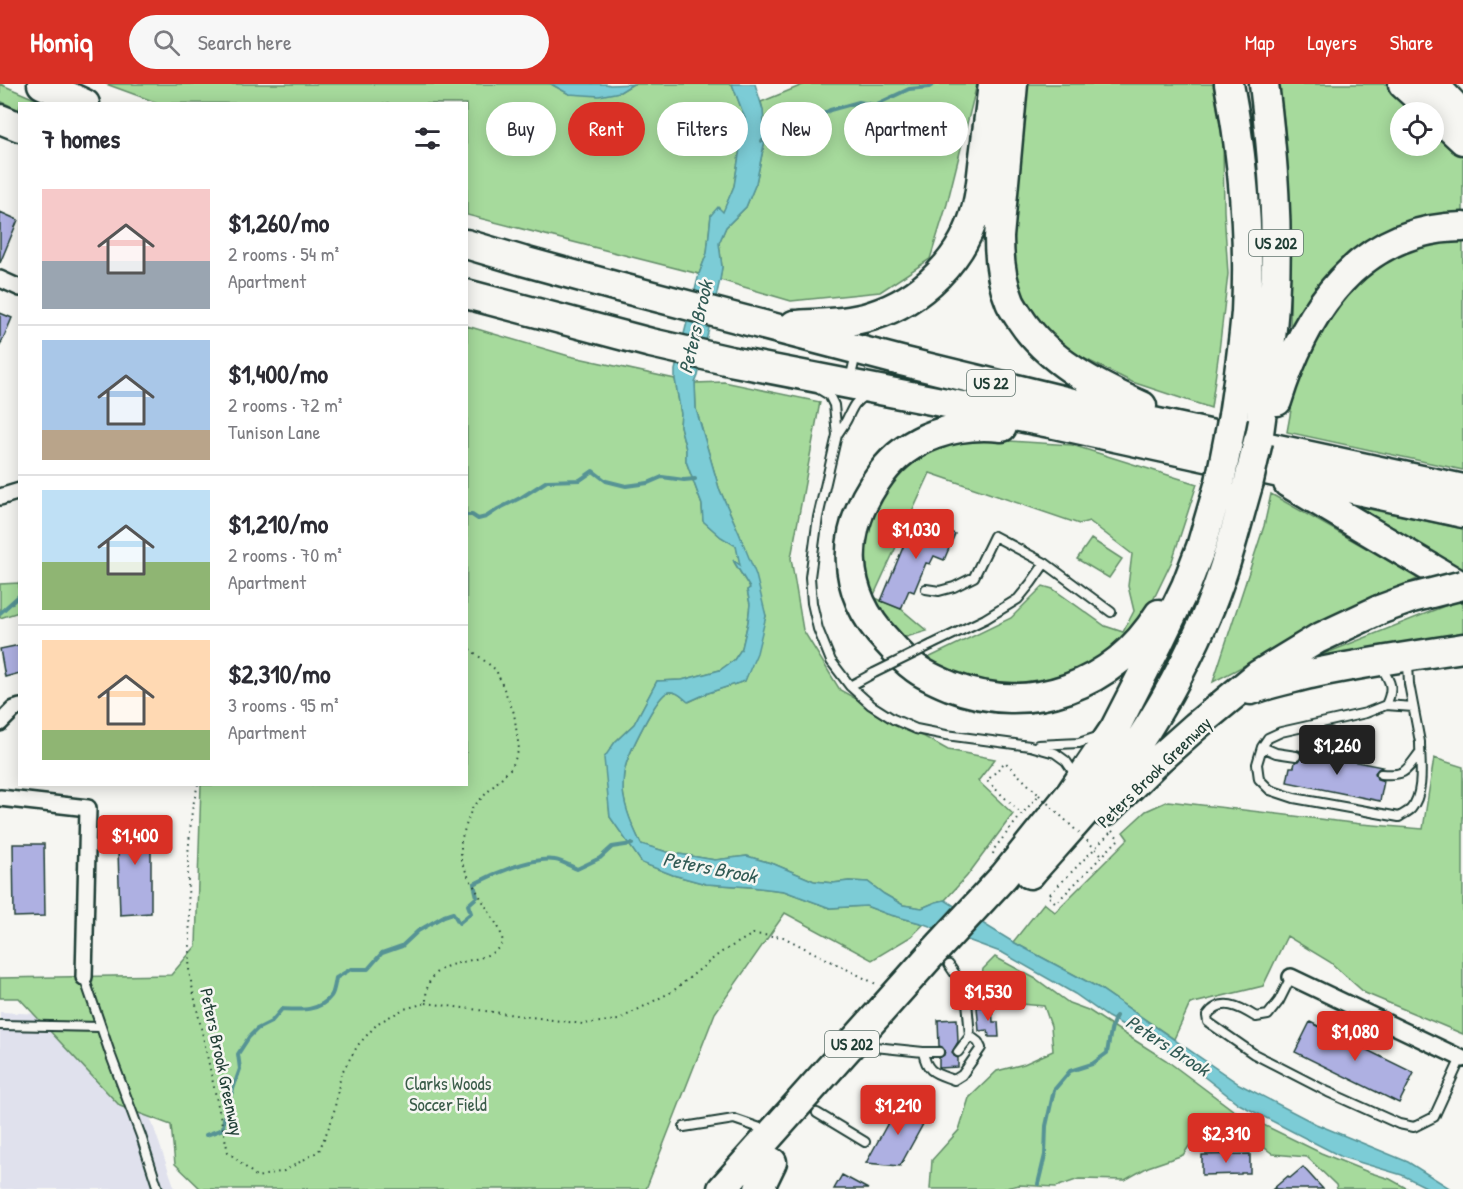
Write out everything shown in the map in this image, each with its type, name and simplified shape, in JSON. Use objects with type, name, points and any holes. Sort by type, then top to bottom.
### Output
[{"type":"highway","points":[[42,84],[81,102]]},
{"type":"highway","points":[[773,327],[840,322],[870,317],[908,300],[942,271],[969,231],[977,208],[993,84]]},
{"type":"highway","points":[[1013,84],[999,237],[999,259],[1010,302],[1025,326],[1043,348],[1080,375],[1110,393],[1211,434]]},
{"type":"highway","name":"US 202","points":[[749,1189],[875,1047],[1006,873],[1052,798],[1115,728],[1186,586],[1201,547],[1220,482],[1241,364],[1246,311],[1247,245],[1239,147],[1229,84]]},
{"type":"highway","name":"US 202","points":[[1006,873],[1089,808],[1145,732],[1168,695],[1205,618],[1257,477],[1258,441],[1269,403],[1268,371],[1276,243],[1274,181],[1264,84]]},
{"type":"highway","points":[[1403,84],[1422,102]]},
{"type":"highway","points":[[1436,84],[1451,104],[1463,115]]},
{"type":"highway","points":[[0,118],[18,127]]},
{"type":"highway","points":[[1444,122],[1463,140]]},
{"type":"highway","points":[[1269,403],[1296,348],[1329,295],[1353,269],[1371,254],[1403,237],[1438,228],[1463,226]]},
{"type":"highway","name":"US 22","points":[[468,245],[857,349],[1081,405],[1463,489]]},
{"type":"highway","name":"US 22","points":[[468,295],[651,343],[730,361],[1050,423],[1257,477],[1463,513]]},
{"type":"highway","points":[[1050,423],[1025,428],[968,427],[934,434],[905,449],[887,465],[869,490],[855,522],[852,538],[851,568],[854,590],[866,616],[881,636],[915,669],[965,692],[1013,699],[1047,695],[1073,687],[1104,671],[1141,639],[1151,628],[1172,592],[1183,566],[1201,547]]},
{"type":"highway","points":[[1257,477],[1463,586]]},
{"type":"highway","points":[[1006,873],[1088,829],[1196,726],[1258,675],[1292,653],[1337,628],[1379,610],[1412,598],[1463,586]]},
{"type":"highway","points":[[1233,697],[1280,681],[1377,661],[1463,648]]},
{"type":"highway","name":"US 202","points":[[722,1189],[773,1132],[940,961]]},
{"type":"highway","points":[[759,1189],[772,1162]]},
{"type":"street","points":[[0,279],[18,287]]},
{"type":"street","points":[[0,497],[18,492]]},
{"type":"street","points":[[0,723],[18,708]]},
{"type":"street","points":[[0,784],[0,792]]},
{"type":"street","points":[[0,798],[88,808],[84,977]]},
{"type":"street","points":[[1291,977],[1462,1059]]},
{"type":"lane","points":[[848,384],[857,349]]},
{"type":"lane","points":[[796,374],[829,395],[834,405],[837,435],[818,517],[810,577],[812,603],[818,629],[831,661],[850,687],[893,719],[916,729],[1030,746],[1055,753],[1066,761],[1072,770],[1072,782],[1052,798]]},
{"type":"lane","points":[[837,435],[847,420],[852,406],[863,396],[882,390]]},
{"type":"lane","points":[[926,589],[939,591],[954,587],[974,577],[994,536],[1045,563],[1111,612]]},
{"type":"lane","points":[[850,687],[985,619],[1018,599],[1045,563]]},
{"type":"lane","points":[[1408,656],[1409,684],[1420,742],[1420,794],[1411,809],[1399,817],[1294,798],[1270,790],[1259,779],[1257,764],[1262,747],[1268,738],[1281,732],[1366,713],[1386,705],[1413,707]]},
{"type":"lane","points":[[1377,661],[1388,678],[1392,692],[1386,705]]},
{"type":"lane","points":[[1030,746],[1079,743],[1096,738],[1115,728]]},
{"type":"lane","points":[[1262,747],[1276,753],[1296,756]]},
{"type":"lane","points":[[1381,774],[1398,775],[1407,769],[1420,751]]},
{"type":"lane","points":[[940,961],[966,990],[970,1036],[958,1052]]},
{"type":"lane","points":[[84,977],[158,1189]]},
{"type":"lane","points":[[1291,977],[1279,1001],[1268,1015],[1256,1017],[1240,1007],[1221,1006],[1212,1009],[1207,1016],[1208,1022],[1254,1054],[1328,1092],[1399,1124],[1414,1127],[1434,1117],[1462,1059]]},
{"type":"lane","points":[[0,1025],[101,1026]]},
{"type":"lane","points":[[923,1052],[926,1065],[931,1070],[954,1080],[962,1076],[981,1048],[978,1042],[970,1036]]},
{"type":"lane","points":[[875,1047],[939,1052]]},
{"type":"lane","points":[[817,1113],[865,1143]]},
{"type":"lane","points":[[684,1127],[734,1119],[773,1132]]},
{"type":"path","points":[[426,1003],[427,987],[433,975],[448,965],[488,955],[500,948],[503,942],[500,930],[461,861],[461,840],[472,808],[512,767],[519,749],[514,713],[496,670],[468,648]]},
{"type":"path","name":"Peters Brook Greenway","points":[[1022,814],[987,781],[1005,762],[1052,798],[1103,856]]},
{"type":"path","name":"Peters Brook Greenway","points":[[198,786],[192,810],[188,855],[189,972],[228,1152],[257,1177],[284,1171],[319,1151],[333,1117],[341,1074],[358,1045],[378,1023],[404,1009],[426,1003],[583,1024],[618,1020],[673,991],[720,953],[753,934],[783,937],[881,986]]},
{"type":"path","points":[[1006,873],[994,849],[1022,814],[1052,798]]},
{"type":"path","name":"Peters Brook Greenway","points":[[1112,831],[1119,838],[1103,856],[1056,903],[1048,896],[1112,831]]},
{"type":"shaded area","points":[[0,1012],[116,1018],[175,1189],[0,1189]]},
{"type":"green space","points":[[0,84],[42,102],[18,102],[18,110],[0,101]]},
{"type":"green space","points":[[106,84],[551,84],[569,94],[620,92],[633,84],[732,84],[739,102],[657,102],[657,156],[739,156],[734,186],[723,213],[711,215],[707,253],[699,274],[468,215],[468,102],[155,102]]},
{"type":"green space","points":[[805,84],[977,84],[968,120],[968,102],[844,102],[844,156],[959,156],[930,259],[880,292],[791,301],[720,280],[722,267],[719,243],[726,227],[746,207],[756,183],[762,156],[832,156],[832,102],[761,102]]},
{"type":"green space","points":[[1022,84],[1213,84],[1223,142],[1228,274],[1211,408],[1132,382],[1065,349],[1039,326],[1020,294],[1005,251]]},
{"type":"green space","points":[[1279,84],[1393,84],[1412,102],[1390,102],[1390,156],[1444,156],[1444,132],[1463,150],[1463,219],[1439,220],[1290,332],[1288,177]]},
{"type":"green space","points":[[1463,234],[1463,470],[1287,432],[1295,388],[1328,308],[1365,265]]},
{"type":"green space","name":"Clarks Woods Soccer Field","points":[[468,326],[569,356],[675,379],[686,461],[702,505],[703,521],[721,537],[736,545],[741,566],[734,562],[750,588],[747,590],[750,604],[748,622],[742,648],[734,660],[720,670],[682,680],[657,681],[634,724],[615,742],[605,758],[610,817],[642,863],[673,875],[706,884],[784,891],[830,908],[866,906],[924,924],[912,936],[872,960],[785,913],[715,1013],[646,1189],[201,1189],[175,1164],[171,1125],[120,1106],[19,998],[0,998],[0,978],[171,975],[196,946],[201,786],[468,786]]},
{"type":"green space","points":[[724,382],[820,402],[791,558],[803,630],[840,690],[948,750],[995,759],[978,781],[1013,814],[967,876],[945,900],[922,908],[903,905],[868,882],[814,881],[774,864],[747,856],[715,860],[667,852],[641,844],[632,825],[624,798],[624,771],[650,714],[668,692],[677,693],[689,702],[745,681],[766,616],[739,533],[719,488],[696,409],[695,383]]},
{"type":"green space","points":[[963,438],[1072,445],[1197,484],[1172,561],[1143,621],[1113,653],[1064,682],[995,691],[924,660],[1011,618],[1043,586],[1053,589],[1105,626],[1123,632],[1134,611],[1128,586],[1132,554],[1089,521],[1079,524],[930,473],[873,597],[901,609],[927,631],[903,638],[863,592],[863,534],[877,493],[909,457]]},
{"type":"green space","points":[[1271,494],[1419,578],[1335,618],[1213,682],[1264,526]]},
{"type":"green space","points":[[1345,504],[1463,529],[1463,576]]},
{"type":"green space","points":[[1091,539],[1122,559],[1109,578],[1077,559]]},
{"type":"green space","points":[[18,583],[18,612],[0,618],[0,584]]},
{"type":"green space","points":[[1457,601],[1463,604],[1463,640],[1304,662]]},
{"type":"green space","points":[[1434,758],[1463,767],[1463,1034],[1365,993],[1330,962],[1287,936],[1263,986],[1190,1004],[1174,1039],[1099,988],[1013,942],[1044,903],[1055,912],[1128,839],[1123,832],[1146,811],[1168,801],[1423,829]]},
{"type":"green space","points":[[995,957],[1036,979],[1069,1003],[1088,1010],[1166,1060],[1233,1110],[1321,1153],[1390,1179],[1408,1189],[1337,1189],[1336,1185],[1307,1157],[1273,1154],[1254,1140],[1235,1141],[1213,1131],[1196,1127],[1192,1142],[1183,1155],[1148,1167],[1125,1180],[1079,1179],[1056,1187],[1019,1185],[1002,1189],[930,1189],[932,1160],[959,1130],[969,1098],[997,1071],[1024,1064],[1053,1051],[1051,1026],[1044,1006],[1008,1003],[979,993],[983,969]]},
{"type":"water","points":[[551,84],[633,84],[620,92],[599,96],[569,94]]},
{"type":"water","name":"Peters Brook","points":[[732,84],[755,84],[761,102],[762,156],[756,183],[746,207],[726,227],[719,243],[722,267],[695,383],[696,409],[719,488],[756,575],[766,616],[757,653],[745,681],[688,702],[677,693],[668,692],[657,704],[643,727],[627,761],[623,785],[627,812],[641,844],[667,852],[715,860],[747,856],[774,864],[814,881],[868,882],[903,905],[922,908],[945,900],[1013,942],[1099,988],[1239,1084],[1316,1124],[1408,1162],[1451,1189],[1430,1189],[1402,1175],[1342,1157],[1239,1104],[1157,1043],[1108,1017],[1075,994],[1003,953],[866,906],[830,908],[784,891],[706,884],[673,875],[642,863],[610,817],[604,758],[615,742],[634,724],[657,681],[682,680],[720,670],[734,660],[742,648],[748,622],[750,604],[747,590],[750,588],[733,560],[740,565],[736,546],[721,537],[703,521],[702,505],[686,461],[675,379],[675,370],[699,274],[707,253],[711,215],[718,207],[723,212],[734,186],[739,156],[748,156],[748,102],[739,102]]},
{"type":"building","points":[[0,212],[18,220],[0,263]]},
{"type":"building","points":[[0,313],[12,318],[0,346]]},
{"type":"building","points":[[915,518],[955,534],[944,560],[934,556],[930,564],[926,563],[914,592],[909,590],[901,609],[881,601]]},
{"type":"building","points":[[18,645],[18,674],[5,677],[0,649]]},
{"type":"building","points":[[1297,750],[1382,767],[1375,773],[1377,779],[1384,781],[1380,801],[1287,782],[1290,767],[1294,767],[1295,762],[1302,757]]},
{"type":"building","points":[[117,819],[151,819],[151,913],[120,915]]},
{"type":"building","points":[[13,844],[44,844],[45,916],[14,917]]},
{"type":"building","points":[[977,1007],[992,1007],[993,1022],[998,1022],[999,1037],[989,1037],[988,1030],[979,1031]]},
{"type":"building","points":[[957,1019],[958,1042],[952,1052],[958,1058],[958,1067],[939,1068],[939,1058],[944,1055],[945,1051],[939,1046],[938,1020]]},
{"type":"building","points":[[1310,1022],[1414,1073],[1399,1103],[1295,1052]]},
{"type":"building","points":[[901,1099],[928,1115],[900,1166],[866,1163]]},
{"type":"building","points":[[1250,1154],[1250,1173],[1202,1175],[1202,1155]]},
{"type":"building","points":[[1303,1167],[1323,1189],[1273,1189],[1288,1176],[1290,1178]]},
{"type":"building","points":[[842,1175],[868,1189],[834,1189]]},
{"type":"waterway","points":[[832,109],[859,102],[875,105],[909,89],[929,87],[934,84]]},
{"type":"waterway","points":[[468,515],[478,519],[486,517],[547,481],[580,480],[593,471],[606,481],[626,486],[648,483],[662,477],[695,479]]},
{"type":"waterway","points":[[0,613],[18,597]]},
{"type":"waterway","points":[[206,1135],[223,1129],[228,1103],[240,1069],[238,1054],[249,1037],[257,1029],[271,1022],[282,1009],[309,1009],[321,1005],[332,994],[336,978],[351,969],[368,969],[382,953],[402,946],[418,931],[444,916],[453,913],[459,923],[471,913],[468,905],[477,897],[474,884],[482,880],[514,867],[546,859],[577,869],[600,858],[612,847],[632,844]]},
{"type":"waterway","points":[[1038,1184],[1045,1155],[1046,1126],[1054,1090],[1070,1071],[1092,1064],[1107,1053],[1111,1028],[1116,1016]]}]
